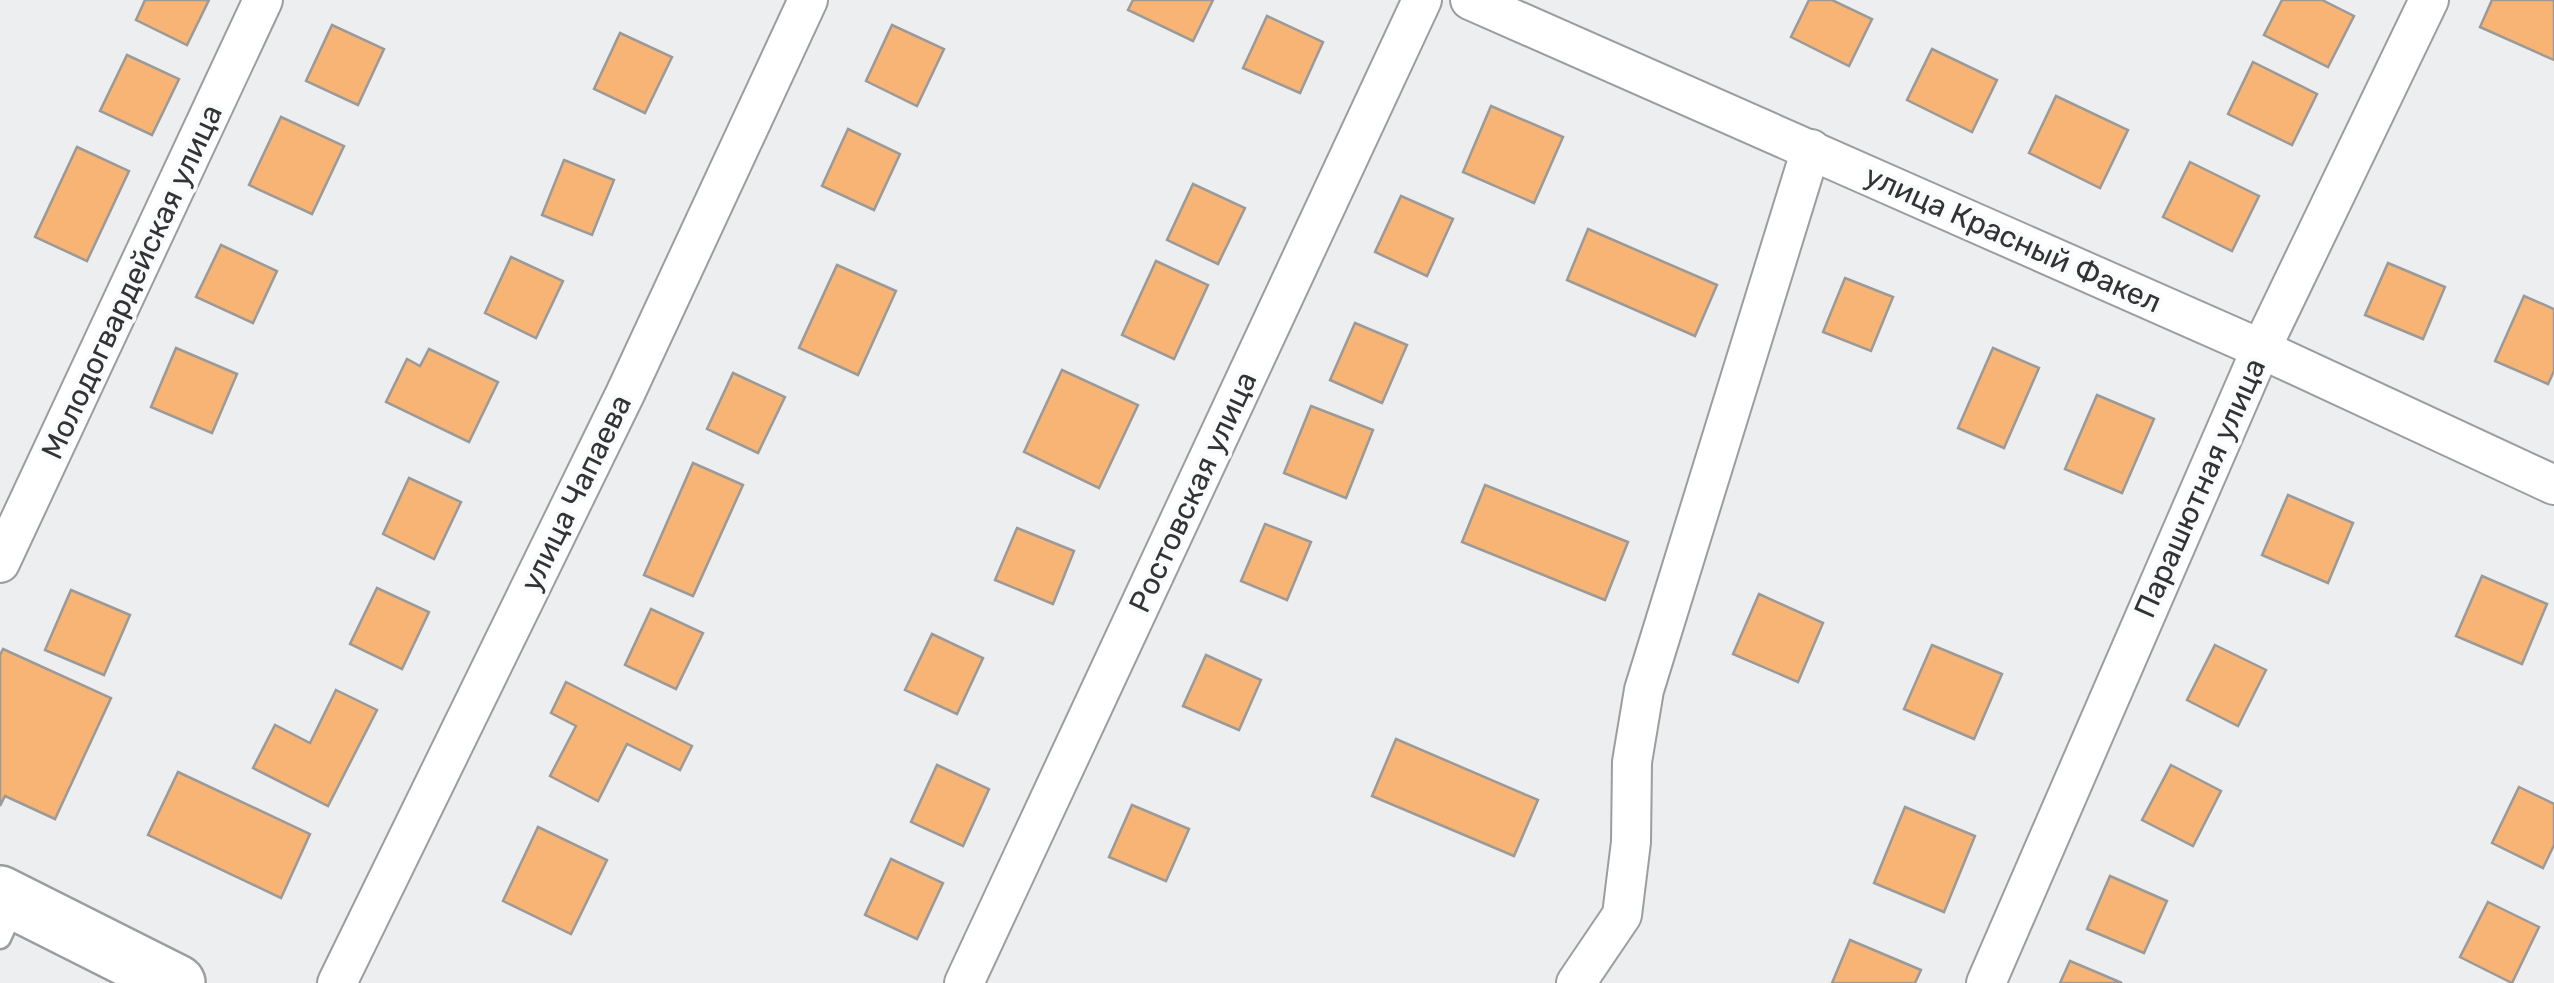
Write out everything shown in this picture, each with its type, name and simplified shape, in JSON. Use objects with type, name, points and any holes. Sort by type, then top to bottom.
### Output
[{"type":"street","name":"Молодогвардейская улица","points":[[0,563],[264,0]]},
{"type":"street","name":"улица Чапаева","points":[[336,983],[625,394],[808,0]]},
{"type":"street","name":"Ростовская улица","points":[[964,983],[1422,0]]},
{"type":"street","name":"улица Красный Факел","points":[[1470,0],[2260,348],[2554,484]]},
{"type":"street","name":"Парашютная улица","points":[[1986,983],[2260,348],[2429,0]]},
{"type":"street","points":[[1576,983],[1622,915],[1631,842],[1632,762],[1644,690],[1811,149]]},
{"type":"street","points":[[5,912],[177,983]]},
{"type":"building","points":[[145,0],[209,0],[187,45],[136,20]]},
{"type":"building","points":[[1133,0],[1213,0],[1193,41],[1128,10]]},
{"type":"building","points":[[1809,0],[1832,0],[1872,19],[1849,66],[1791,37]]},
{"type":"building","points":[[2282,0],[2322,0],[2354,16],[2328,67],[2264,35]]},
{"type":"building","points":[[2492,0],[2554,0],[2554,60],[2480,27]]},
{"type":"building","points":[[1267,16],[1323,42],[1300,93],[1243,68]]},
{"type":"building","points":[[332,25],[384,49],[358,105],[306,81]]},
{"type":"building","points":[[892,25],[944,49],[917,106],[866,81]]},
{"type":"building","points":[[620,33],[672,57],[645,113],[594,89]]},
{"type":"building","points":[[1932,49],[1997,80],[1972,132],[1907,100]]},
{"type":"building","points":[[127,55],[179,79],[152,135],[100,111]]},
{"type":"building","points":[[2253,62],[2317,94],[2292,145],[2228,114]]},
{"type":"building","points":[[2056,96],[2128,130],[2100,188],[2029,153]]},
{"type":"building","points":[[1491,106],[1563,137],[1534,203],[1463,172]]},
{"type":"building","points":[[281,117],[344,146],[312,214],[249,185]]},
{"type":"building","points":[[848,129],[900,154],[874,210],[822,186]]},
{"type":"building","points":[[77,147],[129,171],[87,261],[35,237]]},
{"type":"building","points":[[564,160],[614,180],[592,235],[542,215]]},
{"type":"building","points":[[2190,162],[2259,196],[2232,251],[2163,217]]},
{"type":"building","points":[[1193,184],[1245,208],[1218,264],[1167,240]]},
{"type":"building","points":[[1401,196],[1453,219],[1427,276],[1375,252]]},
{"type":"building","points":[[1588,229],[1717,285],[1695,336],[1567,280]]},
{"type":"building","points":[[221,245],[277,271],[253,323],[196,297]]},
{"type":"building","points":[[511,257],[563,281],[536,338],[485,313]]},
{"type":"building","points":[[1156,261],[1208,285],[1174,359],[1122,335]]},
{"type":"building","points":[[2388,263],[2445,287],[2423,339],[2365,315]]},
{"type":"building","points":[[837,265],[896,291],[858,375],[799,348]]},
{"type":"building","points":[[1845,278],[1893,297],[1871,351],[1823,332]]},
{"type":"building","points":[[2524,296],[2554,309],[2554,371],[2548,384],[2495,361]]},
{"type":"building","points":[[1355,323],[1407,345],[1382,403],[1330,380]]},
{"type":"building","points":[[176,348],[237,374],[212,433],[151,407]]},
{"type":"building","points":[[1993,348],[2039,368],[2004,448],[1958,428]]},
{"type":"building","points":[[429,349],[498,382],[469,442],[386,402],[407,359],[420,366]]},
{"type":"building","points":[[1062,370],[1138,405],[1099,488],[1024,452]]},
{"type":"building","points":[[733,373],[785,397],[758,453],[707,429]]},
{"type":"building","points":[[2097,395],[2154,419],[2122,493],[2065,469]]},
{"type":"building","points":[[1311,406],[1373,430],[1346,498],[1284,473]]},
{"type":"building","points":[[693,463],[743,485],[693,596],[644,575]]},
{"type":"building","points":[[409,478],[461,502],[434,559],[383,534]]},
{"type":"building","points":[[1485,485],[1628,542],[1605,600],[1462,542]]},
{"type":"building","points":[[2288,495],[2353,523],[2328,583],[2262,555]]},
{"type":"building","points":[[1265,524],[1311,542],[1287,600],[1241,581]]},
{"type":"building","points":[[1017,528],[1074,551],[1053,604],[995,580]]},
{"type":"building","points":[[2482,576],[2547,604],[2522,664],[2456,636]]},
{"type":"building","points":[[377,588],[429,612],[402,669],[350,644]]},
{"type":"building","points":[[71,590],[130,615],[104,675],[45,650]]},
{"type":"building","points":[[1759,594],[1823,623],[1798,682],[1733,654]]},
{"type":"building","points":[[651,609],[703,633],[676,689],[625,665]]},
{"type":"building","points":[[932,634],[983,658],[957,714],[905,690]]},
{"type":"building","points":[[1932,645],[2002,674],[1974,739],[1904,709]]},
{"type":"building","points":[[2215,645],[2266,670],[2238,726],[2187,700]]},
{"type":"building","points":[[3,649],[111,698],[55,819],[5,796],[0,806]]},
{"type":"building","points":[[1206,655],[1261,680],[1239,730],[1183,706]]},
{"type":"building","points":[[566,682],[692,746],[680,770],[627,744],[598,801],[550,776],[576,726],[551,713]]},
{"type":"building","points":[[336,690],[377,710],[328,806],[253,768],[275,725],[310,743]]},
{"type":"building","points":[[1396,739],[1538,800],[1514,856],[1372,796]]},
{"type":"building","points":[[937,765],[989,789],[963,846],[911,822]]},
{"type":"building","points":[[2171,765],[2221,791],[2193,846],[2142,820]]},
{"type":"building","points":[[178,772],[310,834],[281,898],[148,835]]},
{"type":"building","points":[[2519,787],[2554,804],[2554,845],[2543,868],[2492,843]]},
{"type":"building","points":[[1132,805],[1189,829],[1166,881],[1109,857]]},
{"type":"building","points":[[1905,807],[1975,836],[1944,912],[1874,883]]},
{"type":"building","points":[[538,827],[607,860],[571,934],[503,901]]},
{"type":"building","points":[[891,859],[943,883],[917,939],[865,915]]},
{"type":"building","points":[[2110,876],[2167,901],[2144,953],[2087,929]]},
{"type":"building","points":[[2488,902],[2539,927],[2512,983],[2460,957]]},
{"type":"building","points":[[1850,940],[1921,970],[1915,983],[1832,983]]},
{"type":"building","points":[[2070,961],[2122,983],[2060,983]]}]
